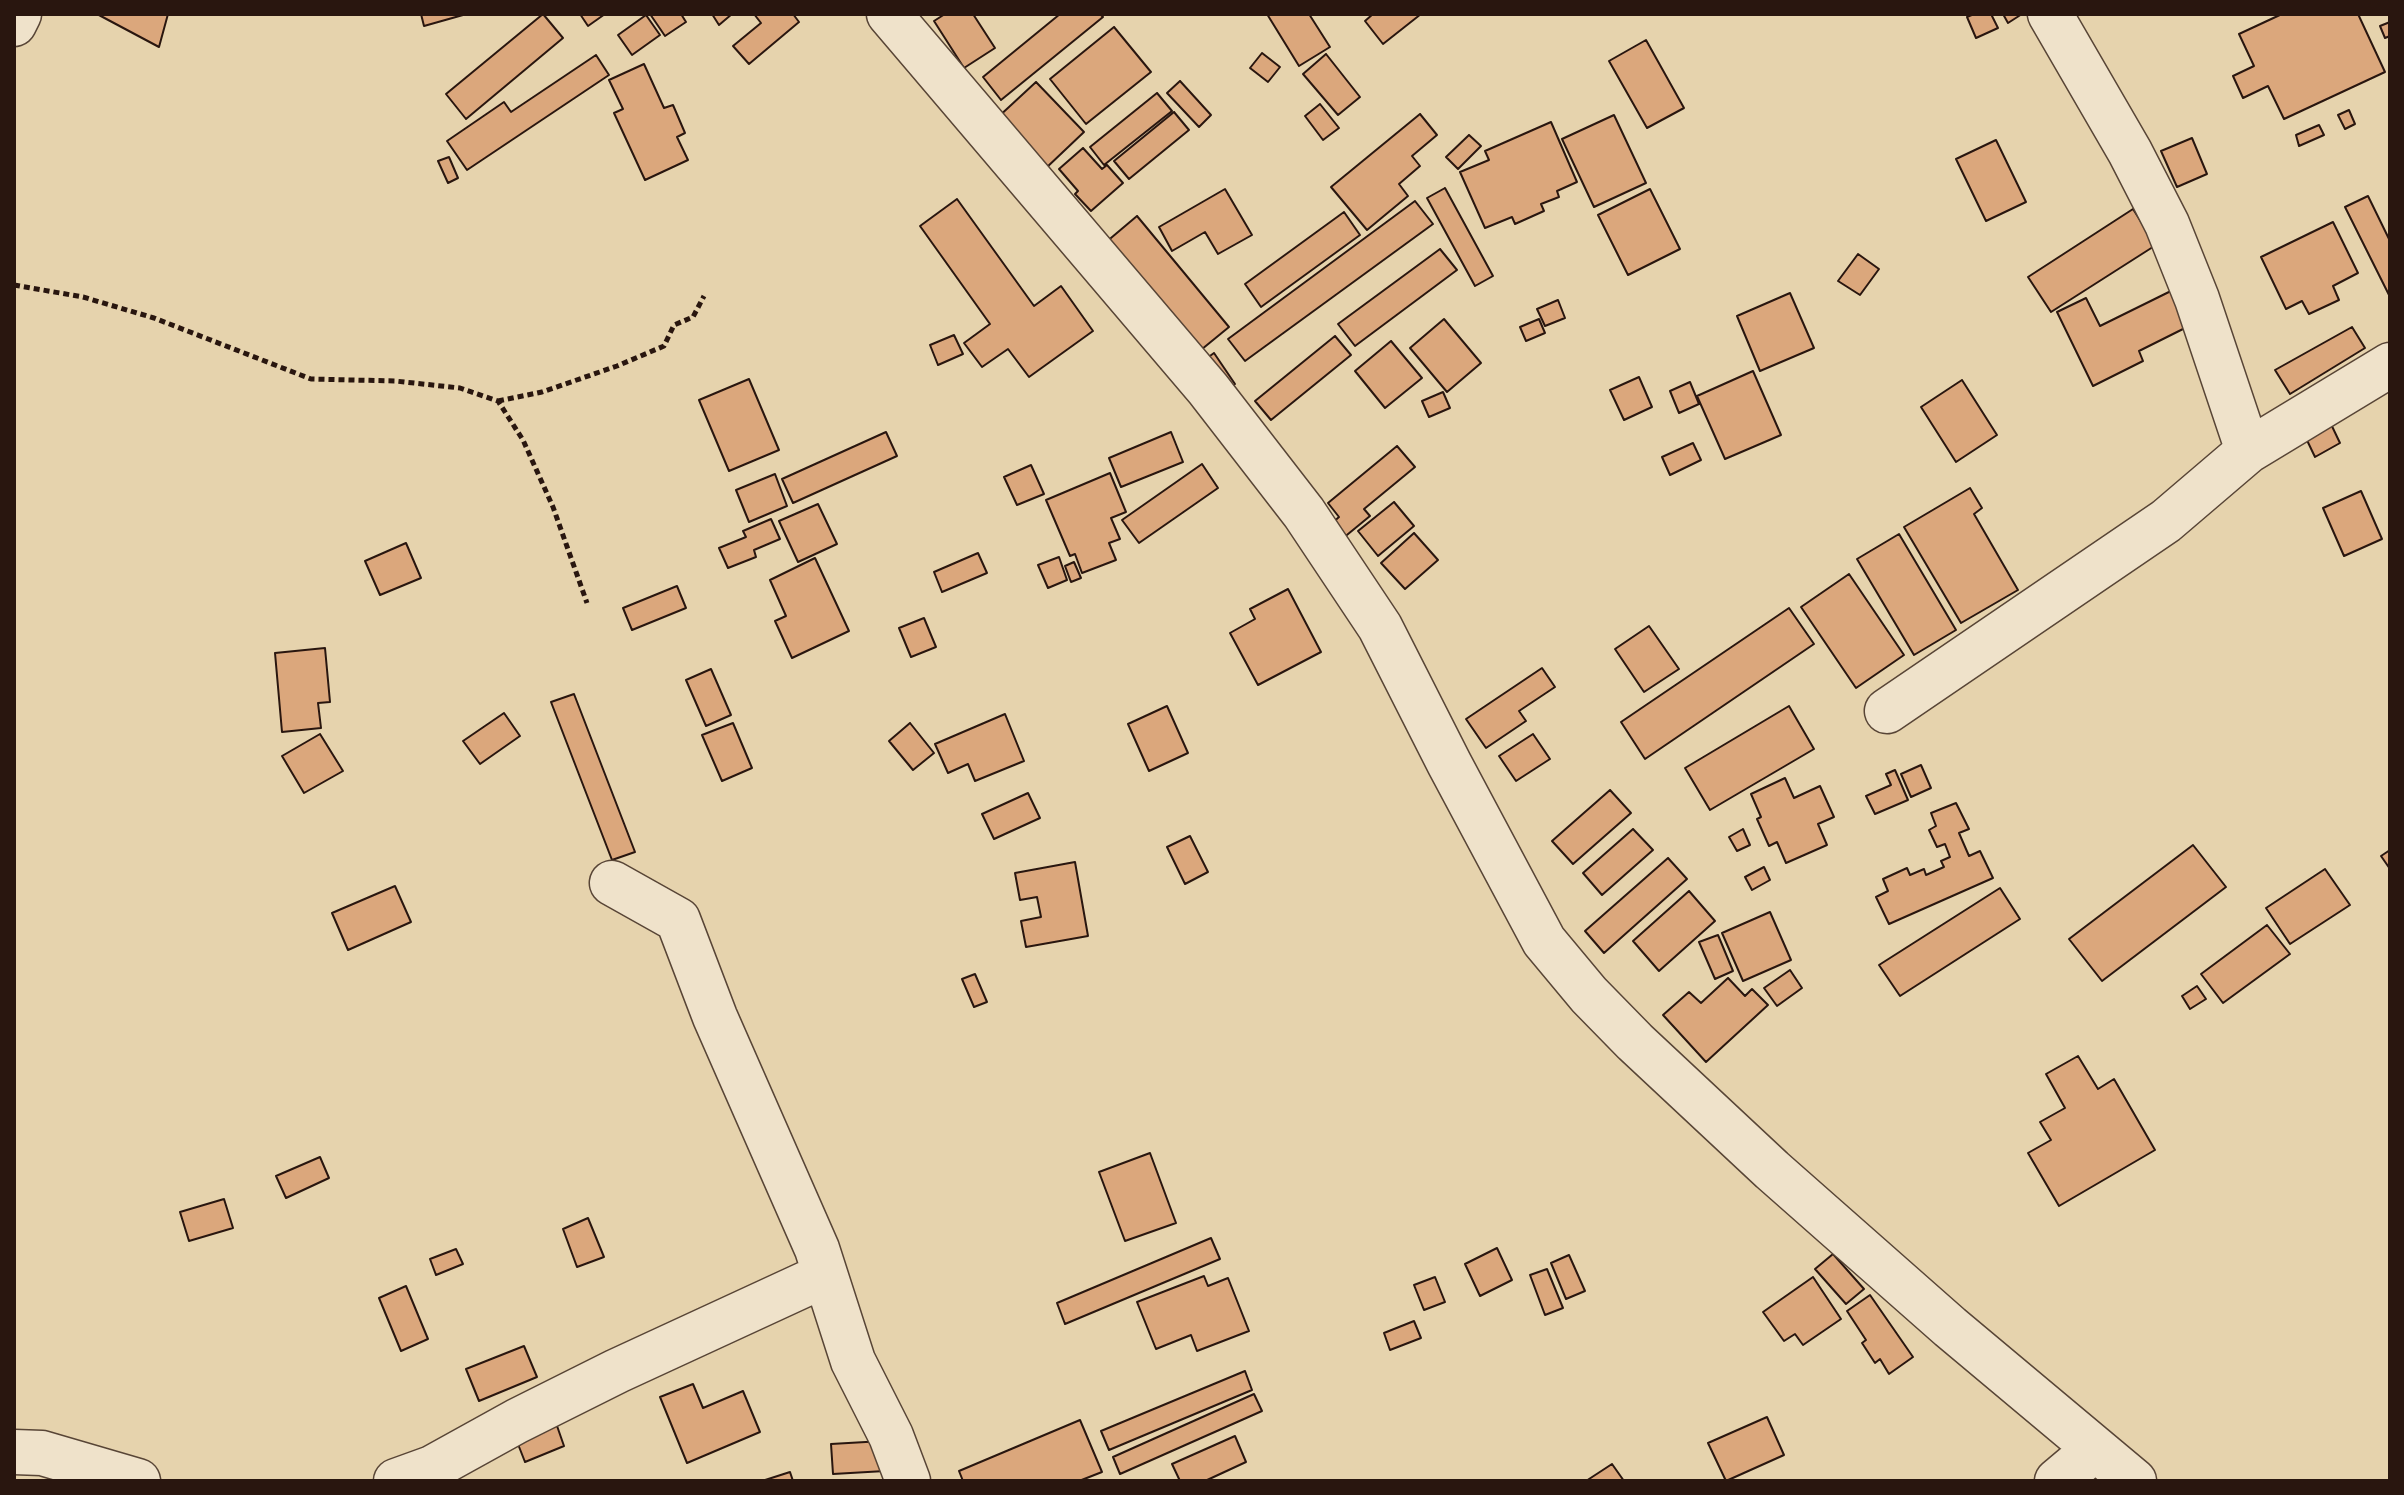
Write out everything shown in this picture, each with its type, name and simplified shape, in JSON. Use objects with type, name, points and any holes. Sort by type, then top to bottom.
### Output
[{"type":"street","points":[[14,24],[19,14]]},
{"type":"street","points":[[889,14],[1208,389],[1304,513],[1380,627],[1544,941],[1589,995],[1784,1181],[1950,1327],[2134,1481]]},
{"type":"street","points":[[2050,14],[2130,152],[2167,224],[2197,299],[2248,451]]},
{"type":"street","points":[[1887,711],[2166,521],[2248,451],[2390,365]]},
{"type":"street","points":[[612,883],[678,920],[715,1017],[817,1249],[853,1361],[891,1436],[908,1481]]},
{"type":"street","points":[[396,1481],[432,1468],[602,1378],[825,1275]]},
{"type":"street","points":[[2057,1481],[2095,1449]]},
{"type":"street","points":[[14,1452],[42,1453],[138,1481]]},
{"type":"path","points":[[14,285],[83,297],[154,318],[311,379],[395,381],[460,388],[498,401],[542,392],[664,346],[674,325],[693,317],[704,296]]},
{"type":"path","points":[[498,401],[523,440],[553,507],[587,603]]},
{"type":"building","points":[[97,14],[168,14],[159,47]]},
{"type":"building","points":[[421,14],[462,14],[463,15],[424,26]]},
{"type":"building","points":[[543,14],[563,38],[466,119],[446,94]]},
{"type":"building","points":[[580,14],[605,14],[588,26]]},
{"type":"building","points":[[650,14],[681,14],[686,22],[665,36]]},
{"type":"building","points":[[712,14],[732,14],[719,25]]},
{"type":"building","points":[[754,14],[793,14],[799,22],[749,64],[733,46],[761,23]]},
{"type":"building","points":[[945,14],[973,14],[995,48],[964,68],[934,21]]},
{"type":"building","points":[[1060,14],[1100,14],[1103,17],[1001,100],[983,77]]},
{"type":"building","points":[[1267,14],[1309,14],[1330,47],[1299,66]]},
{"type":"building","points":[[1373,14],[1421,14],[1383,44],[1365,21]]},
{"type":"building","points":[[1991,14],[1998,28],[1976,38],[1967,17]]},
{"type":"building","points":[[2003,14],[2022,14],[2008,23]]},
{"type":"building","points":[[2282,14],[2358,14],[2385,72],[2284,119],[2268,86],[2243,98],[2233,76],[2254,66],[2239,34]]},
{"type":"building","points":[[646,15],[660,35],[632,55],[618,35]]},
{"type":"building","points":[[2390,22],[2390,36],[2385,38],[2380,26]]},
{"type":"building","points":[[1114,27],[1151,72],[1086,124],[1050,79]]},
{"type":"building","points":[[1646,40],[1684,108],[1647,128],[1609,61]]},
{"type":"building","points":[[1262,53],[1280,67],[1268,82],[1250,68]]},
{"type":"building","points":[[1326,54],[1360,97],[1338,115],[1303,74]]},
{"type":"building","points":[[596,55],[609,75],[467,170],[447,141],[504,102],[511,112]]},
{"type":"building","points":[[644,64],[664,108],[673,105],[685,133],[677,137],[688,160],[645,180],[614,113],[623,109],[609,80]]},
{"type":"building","points":[[1180,81],[1211,115],[1199,127],[1167,93]]},
{"type":"building","points":[[1036,82],[1084,132],[1045,169],[996,119]]},
{"type":"building","points":[[1157,93],[1172,111],[1104,165],[1090,147]]},
{"type":"building","points":[[1320,104],[1339,128],[1323,140],[1305,116]]},
{"type":"building","points":[[2349,110],[2355,124],[2345,129],[2338,115]]},
{"type":"building","points":[[1174,112],[1189,130],[1129,179],[1114,161]]},
{"type":"building","points":[[1420,114],[1437,135],[1412,156],[1420,166],[1399,184],[1408,196],[1367,230],[1331,187]]},
{"type":"building","points":[[1614,115],[1646,183],[1594,207],[1562,139]]},
{"type":"building","points":[[1551,122],[1577,182],[1557,191],[1559,197],[1541,204],[1544,211],[1515,224],[1512,217],[1485,228],[1460,172],[1489,160],[1485,151]]},
{"type":"building","points":[[2319,125],[2324,135],[2299,146],[2296,135]]},
{"type":"building","points":[[1469,135],[1481,146],[1458,169],[1446,157]]},
{"type":"building","points":[[2192,138],[2207,174],[2177,187],[2161,151]]},
{"type":"building","points":[[1996,140],[2026,202],[1986,221],[1956,159]]},
{"type":"building","points":[[1083,148],[1102,169],[1107,165],[1123,183],[1091,211],[1075,194],[1078,191],[1059,169]]},
{"type":"building","points":[[449,157],[458,178],[448,183],[438,161]]},
{"type":"building","points":[[1445,188],[1493,276],[1475,286],[1427,198]]},
{"type":"building","points":[[1225,189],[1252,235],[1218,254],[1205,232],[1172,251],[1159,227]]},
{"type":"building","points":[[1650,189],[1680,249],[1628,275],[1598,215]]},
{"type":"building","points":[[2368,196],[2390,241],[2390,297],[2345,207]]},
{"type":"building","points":[[957,199],[1034,306],[1061,286],[1093,331],[1029,377],[1008,349],[982,367],[964,343],[990,324],[920,226]]},
{"type":"building","points":[[1415,201],[1433,224],[1245,361],[1228,339]]},
{"type":"building","points":[[2133,209],[2156,245],[2051,312],[2028,277]]},
{"type":"building","points":[[1344,212],[1360,235],[1261,307],[1245,284]]},
{"type":"building","points":[[1137,216],[1229,327],[1196,354],[1105,243]]},
{"type":"building","points":[[2333,222],[2358,273],[2333,286],[2339,300],[2309,314],[2302,301],[2286,309],[2261,257]]},
{"type":"building","points":[[1440,249],[1457,270],[1355,346],[1338,324]]},
{"type":"building","points":[[1858,254],[1879,269],[1860,295],[1838,281]]},
{"type":"building","points":[[2177,288],[2195,323],[2139,351],[2143,361],[2093,386],[2057,312],[2086,298],[2100,326]]},
{"type":"building","points":[[1790,293],[1814,348],[1760,371],[1737,316]]},
{"type":"building","points":[[1558,300],[1565,318],[1545,326],[1537,309]]},
{"type":"building","points":[[1444,319],[1481,363],[1447,392],[1410,348]]},
{"type":"building","points":[[1539,319],[1545,333],[1526,341],[1520,327]]},
{"type":"building","points":[[2352,327],[2365,348],[2290,394],[2275,370]]},
{"type":"building","points":[[954,335],[963,354],[938,365],[930,345]]},
{"type":"building","points":[[1335,336],[1351,355],[1271,420],[1255,401]]},
{"type":"building","points":[[1391,341],[1422,378],[1385,408],[1355,371]]},
{"type":"building","points":[[1214,353],[1235,384],[1224,392],[1203,361]]},
{"type":"building","points":[[1753,371],[1781,435],[1725,459],[1697,396]]},
{"type":"building","points":[[1639,377],[1652,407],[1624,420],[1610,390]]},
{"type":"building","points":[[749,379],[779,450],[729,471],[699,400]]},
{"type":"building","points":[[1962,380],[1997,435],[1956,462],[1921,407]]},
{"type":"building","points":[[1690,382],[1699,404],[1679,413],[1670,391]]},
{"type":"building","points":[[1443,392],[1450,408],[1429,417],[1422,401]]},
{"type":"building","points":[[2329,420],[2340,443],[2315,457],[2304,434]]},
{"type":"building","points":[[886,432],[897,456],[793,503],[782,479]]},
{"type":"building","points":[[1171,432],[1183,462],[1121,487],[1109,458]]},
{"type":"building","points":[[1693,443],[1701,460],[1670,475],[1662,457]]},
{"type":"building","points":[[1397,446],[1415,467],[1364,509],[1370,516],[1342,539],[1330,525],[1339,517],[1328,503]]},
{"type":"building","points":[[1202,464],[1218,488],[1139,543],[1122,520]]},
{"type":"building","points":[[1031,465],[1044,494],[1017,505],[1004,477]]},
{"type":"building","points":[[1110,473],[1126,512],[1111,518],[1120,539],[1109,543],[1116,560],[1082,573],[1075,554],[1070,556],[1046,500]]},
{"type":"building","points":[[775,474],[787,506],[749,522],[736,490]]},
{"type":"building","points":[[1970,488],[1982,508],[1974,514],[2018,590],[1961,623],[1904,527]]},
{"type":"building","points":[[2361,491],[2382,539],[2344,556],[2323,508]]},
{"type":"building","points":[[1394,502],[1414,526],[1378,556],[1358,531]]},
{"type":"building","points":[[818,504],[837,544],[798,562],[779,521]]},
{"type":"building","points":[[771,519],[780,539],[754,550],[756,557],[728,568],[719,548],[746,537],[743,531]]},
{"type":"building","points":[[1414,533],[1438,560],[1405,589],[1381,563]]},
{"type":"building","points":[[1899,534],[1956,630],[1914,655],[1857,559]]},
{"type":"building","points":[[406,543],[421,578],[380,595],[365,561]]},
{"type":"building","points":[[978,553],[987,573],[942,592],[934,572]]},
{"type":"building","points":[[1059,557],[1067,580],[1048,588],[1038,565]]},
{"type":"building","points":[[815,558],[849,631],[792,658],[775,621],[786,616],[770,580]]},
{"type":"building","points":[[1074,562],[1081,578],[1071,582],[1065,566]]},
{"type":"building","points":[[1849,574],[1904,655],[1856,688],[1801,607]]},
{"type":"building","points":[[677,586],[686,608],[632,630],[623,608]]},
{"type":"building","points":[[1288,589],[1321,652],[1258,685],[1230,633],[1255,619],[1250,609]]},
{"type":"building","points":[[1789,608],[1814,644],[1645,759],[1621,722]]},
{"type":"building","points":[[924,618],[936,647],[911,657],[899,628]]},
{"type":"building","points":[[1649,626],[1679,669],[1644,692],[1615,649]]},
{"type":"building","points":[[325,648],[330,702],[318,703],[321,728],[282,732],[275,653]]},
{"type":"building","points":[[1542,668],[1555,687],[1519,711],[1526,721],[1486,748],[1466,719]]},
{"type":"building","points":[[711,669],[731,715],[706,726],[686,680]]},
{"type":"building","points":[[574,694],[635,852],[612,860],[551,702]]},
{"type":"building","points":[[1167,706],[1188,753],[1149,771],[1128,724]]},
{"type":"building","points":[[1789,706],[1814,749],[1710,810],[1685,768]]},
{"type":"building","points":[[504,713],[520,736],[480,764],[463,741]]},
{"type":"building","points":[[1005,714],[1024,761],[975,781],[968,764],[948,773],[935,744]]},
{"type":"building","points":[[733,723],[752,768],[722,781],[702,735]]},
{"type":"building","points":[[910,723],[934,753],[913,770],[889,741]]},
{"type":"building","points":[[320,734],[343,771],[304,793],[282,756]]},
{"type":"building","points":[[1533,734],[1550,759],[1516,781],[1499,756]]},
{"type":"building","points":[[1921,765],[1931,788],[1911,797],[1901,774]]},
{"type":"building","points":[[1895,770],[1908,800],[1875,814],[1866,796],[1891,785],[1886,774]]},
{"type":"building","points":[[1785,778],[1794,798],[1820,786],[1834,817],[1818,824],[1827,845],[1786,863],[1777,842],[1769,846],[1757,819],[1761,817],[1751,794]]},
{"type":"building","points":[[1610,790],[1631,813],[1573,864],[1552,841]]},
{"type":"building","points":[[1028,793],[1040,818],[994,839],[982,814]]},
{"type":"building","points":[[1956,803],[1969,829],[1959,833],[1969,856],[1980,851],[1993,878],[1889,924],[1876,897],[1888,891],[1883,879],[1907,868],[1910,875],[1924,869],[1926,875],[1944,867],[1941,861],[1950,857],[1945,844],[1937,847],[1929,830],[1936,826],[1931,813]]},
{"type":"building","points":[[1633,829],[1653,850],[1602,895],[1583,873]]},
{"type":"building","points":[[1743,829],[1750,845],[1737,851],[1729,837]]},
{"type":"building","points":[[1190,836],[1208,872],[1185,884],[1167,847]]},
{"type":"building","points":[[2193,845],[2226,887],[2102,981],[2069,939]]},
{"type":"building","points":[[2390,850],[2390,869],[2381,856]]},
{"type":"building","points":[[1668,858],[1687,879],[1604,953],[1585,931]]},
{"type":"building","points":[[1075,862],[1088,936],[1026,947],[1021,921],[1041,917],[1037,897],[1020,900],[1015,873]]},
{"type":"building","points":[[1764,867],[1770,880],[1752,890],[1745,877]]},
{"type":"building","points":[[2325,869],[2350,905],[2290,944],[2266,908]]},
{"type":"building","points":[[395,886],[411,922],[348,950],[332,913]]},
{"type":"building","points":[[2000,888],[2020,919],[1900,996],[1879,965]]},
{"type":"building","points":[[1689,891],[1715,921],[1659,971],[1633,941]]},
{"type":"building","points":[[1770,912],[1791,960],[1743,981],[1722,933]]},
{"type":"building","points":[[2267,925],[2290,954],[2223,1003],[2201,974]]},
{"type":"building","points":[[1718,935],[1733,971],[1715,979],[1699,942]]},
{"type":"building","points":[[1790,970],[1802,988],[1777,1006],[1764,988]]},
{"type":"building","points":[[975,974],[987,1002],[974,1007],[962,979]]},
{"type":"building","points":[[1728,978],[1745,996],[1752,989],[1768,1005],[1706,1062],[1663,1015],[1689,992],[1701,1003]]},
{"type":"building","points":[[2197,986],[2206,999],[2190,1009],[2182,996]]},
{"type":"building","points":[[2078,1056],[2098,1089],[2114,1079],[2155,1150],[2059,1206],[2028,1153],[2051,1140],[2040,1122],[2065,1108],[2046,1074]]},
{"type":"building","points":[[1150,1153],[1176,1223],[1125,1241],[1099,1172]]},
{"type":"building","points":[[320,1157],[329,1178],[286,1198],[276,1176]]},
{"type":"building","points":[[224,1199],[233,1228],[189,1241],[180,1212]]},
{"type":"building","points":[[588,1218],[604,1257],[577,1267],[563,1229]]},
{"type":"building","points":[[1211,1238],[1220,1259],[1065,1324],[1057,1303]]},
{"type":"building","points":[[1497,1248],[1512,1280],[1480,1296],[1465,1264]]},
{"type":"building","points":[[456,1249],[463,1264],[436,1275],[430,1259]]},
{"type":"building","points":[[1833,1254],[1864,1289],[1846,1304],[1815,1269]]},
{"type":"building","points":[[1569,1255],[1585,1291],[1566,1299],[1551,1263]]},
{"type":"building","points":[[1547,1269],[1563,1308],[1545,1315],[1530,1275]]},
{"type":"building","points":[[1204,1276],[1208,1286],[1228,1278],[1249,1331],[1197,1351],[1191,1335],[1156,1349],[1137,1302]]},
{"type":"building","points":[[1435,1277],[1445,1302],[1424,1310],[1414,1285]]},
{"type":"building","points":[[1813,1277],[1841,1319],[1803,1345],[1795,1334],[1784,1341],[1763,1312]]},
{"type":"building","points":[[406,1286],[428,1339],[401,1351],[379,1298]]},
{"type":"building","points":[[1870,1295],[1913,1357],[1889,1374],[1880,1359],[1875,1363],[1862,1343],[1866,1340],[1847,1311]]},
{"type":"building","points":[[1414,1321],[1421,1338],[1390,1350],[1384,1333]]},
{"type":"building","points":[[524,1346],[537,1377],[479,1401],[466,1369]]},
{"type":"building","points":[[1245,1371],[1252,1390],[1109,1450],[1101,1431]]},
{"type":"building","points":[[693,1384],[703,1408],[743,1391],[760,1432],[687,1463],[660,1397]]},
{"type":"building","points":[[1254,1394],[1262,1411],[1120,1474],[1113,1457]]},
{"type":"building","points":[[1767,1417],[1784,1455],[1726,1481],[1708,1443]]},
{"type":"building","points":[[1080,1420],[1102,1472],[1079,1481],[963,1481],[959,1471]]},
{"type":"building","points":[[556,1423],[564,1446],[525,1462],[516,1439]]},
{"type":"building","points":[[1235,1436],[1246,1462],[1205,1481],[1180,1481],[1172,1464]]},
{"type":"building","points":[[883,1441],[885,1471],[833,1474],[831,1444]]},
{"type":"building","points":[[1612,1464],[1624,1481],[1586,1481]]},
{"type":"building","points":[[790,1472],[793,1481],[762,1481]]}]
